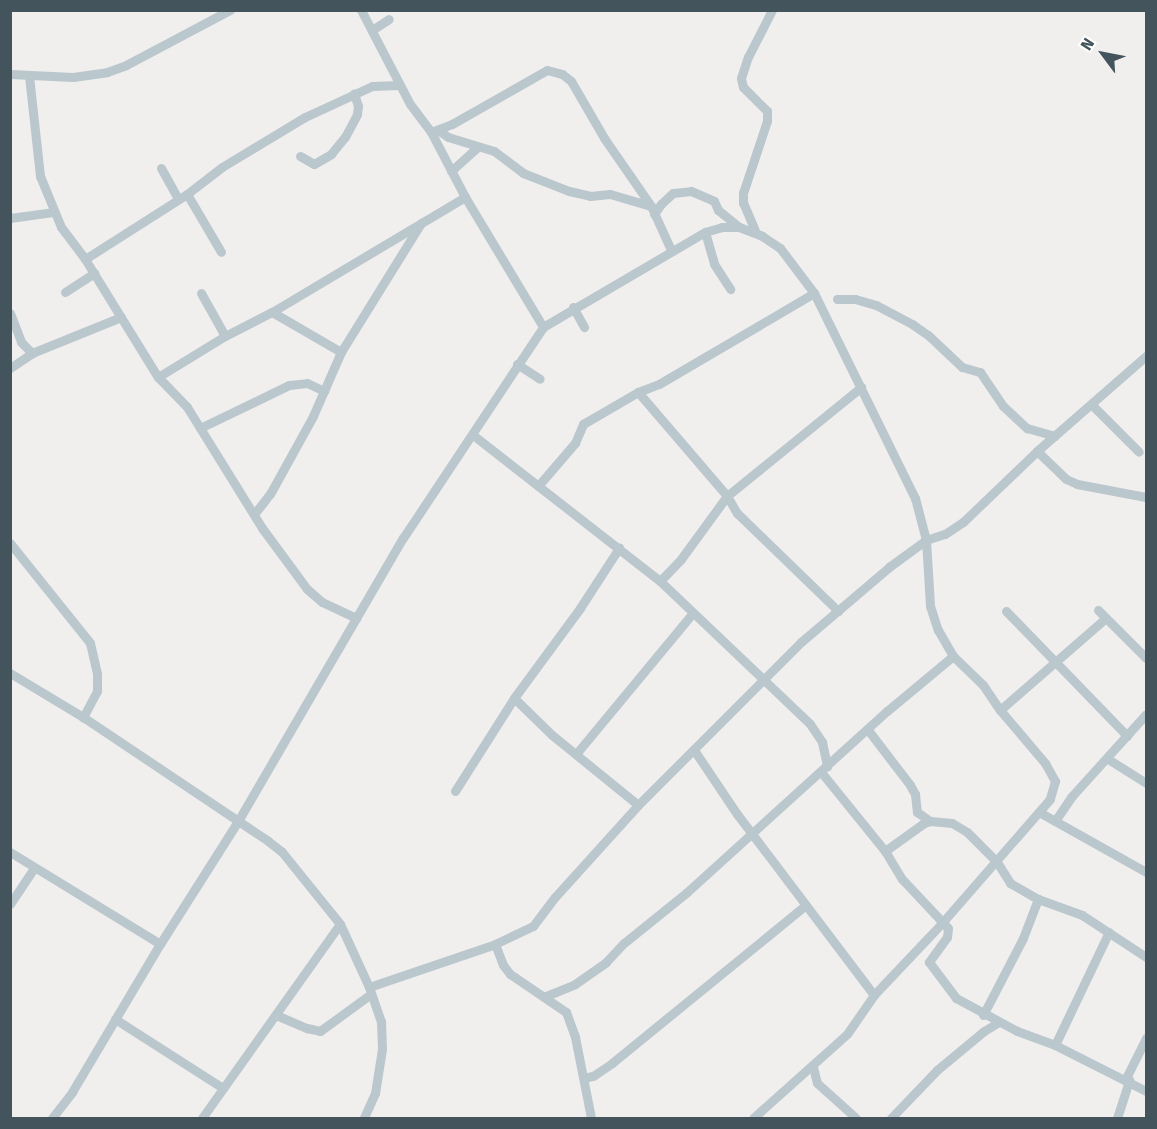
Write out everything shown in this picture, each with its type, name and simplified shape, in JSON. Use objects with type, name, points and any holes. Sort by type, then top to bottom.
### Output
[{"type":"street","points":[[10,74],[73,77],[107,72],[126,65],[230,10]]},
{"type":"street","points":[[361,10],[410,104],[434,131],[465,197],[543,327]]},
{"type":"street","points":[[756,233],[743,203],[743,193],[767,121],[767,111],[743,87],[741,78],[748,57],[772,10]]},
{"type":"street","points":[[372,30],[389,19]]},
{"type":"street","points":[[434,131],[547,70],[562,74],[571,81],[604,138],[653,210],[671,250]]},
{"type":"street","points":[[29,76],[40,176],[53,212],[94,273],[158,377],[187,407],[255,513],[262,528],[307,589],[322,602],[357,618]]},
{"type":"street","points":[[85,259],[222,167],[305,117],[372,86],[400,85]]},
{"type":"street","points":[[300,156],[314,164],[331,154],[345,137],[357,114],[358,106],[354,94]]},
{"type":"street","points":[[434,131],[494,151],[523,173],[569,191],[590,196],[610,194],[653,210]]},
{"type":"street","points":[[451,171],[478,147]]},
{"type":"street","points":[[161,168],[221,252]]},
{"type":"street","points":[[653,210],[674,193],[691,191],[714,201],[718,210],[739,227]]},
{"type":"street","points":[[158,377],[225,336],[273,312],[465,197]]},
{"type":"street","points":[[10,218],[53,212]]},
{"type":"street","points":[[255,513],[270,494],[324,391],[341,352],[422,221]]},
{"type":"street","points":[[52,1119],[72,1092],[160,944],[238,821],[403,538],[543,327],[671,250],[705,232],[722,227],[739,227],[756,233],[780,248],[814,293],[915,498],[926,540],[930,606],[938,630],[953,656],[983,685],[1000,710],[1045,763],[1055,781],[1050,799],[1039,813],[942,923],[874,995],[847,1034],[753,1119]]},
{"type":"street","points":[[705,232],[714,264],[730,289]]},
{"type":"street","points":[[65,292],[94,273]]},
{"type":"street","points":[[201,293],[225,336]]},
{"type":"street","points":[[538,486],[575,443],[583,424],[638,392],[659,384],[814,293]]},
{"type":"street","points":[[837,299],[855,299],[876,305],[912,324],[928,335],[962,367],[980,372],[1002,406],[1027,428],[1055,436]]},
{"type":"street","points":[[573,308],[584,327]]},
{"type":"street","points":[[273,312],[341,352]]},
{"type":"street","points":[[10,313],[21,342],[32,353]]},
{"type":"street","points":[[10,368],[32,353],[121,317]]},
{"type":"street","points":[[276,1015],[296,1025],[320,1031],[370,990],[495,944],[533,926],[555,897],[638,805],[764,679],[838,611],[926,540],[945,534],[963,522],[1037,451],[1146,356]]},
{"type":"street","points":[[517,364],[540,378]]},
{"type":"street","points":[[200,428],[290,385],[307,383],[324,391]]},
{"type":"street","points":[[660,581],[681,559],[727,496],[861,387]]},
{"type":"street","points":[[638,392],[727,496],[736,513],[838,611]]},
{"type":"street","points":[[1092,405],[1139,452]]},
{"type":"street","points":[[473,435],[660,581],[818,733],[824,769],[885,851],[902,879],[948,928],[948,933],[930,958],[931,968],[956,998],[983,1015],[1038,1041],[1055,1045],[1127,1079],[1146,1091]]},
{"type":"street","points":[[1037,451],[1066,479],[1077,484],[1146,497]]},
{"type":"street","points":[[11,546],[90,643],[97,674],[97,691],[83,717]]},
{"type":"street","points":[[455,791],[514,698],[580,608],[619,548]]},
{"type":"street","points":[[1098,610],[1146,658]]},
{"type":"street","points":[[1006,611],[1128,736]]},
{"type":"street","points":[[576,754],[692,614]]},
{"type":"street","points":[[1000,710],[1106,618]]},
{"type":"street","points":[[546,996],[575,984],[606,962],[624,943],[686,893],[752,831],[953,656]]},
{"type":"street","points":[[10,673],[83,717],[282,852],[340,924],[370,990],[381,1021],[382,1048],[375,1093],[364,1119]]},
{"type":"street","points":[[514,698],[576,754],[638,805]]},
{"type":"street","points":[[1055,820],[1078,790],[1146,714]]},
{"type":"street","points":[[868,730],[910,785],[915,794],[917,812],[930,821],[952,823],[967,832],[997,862],[1010,883],[1038,899],[1082,915],[1146,957]]},
{"type":"street","points":[[694,750],[706,773],[874,995]]},
{"type":"street","points":[[1108,759],[1146,783]]},
{"type":"street","points":[[1039,813],[1146,872]]},
{"type":"street","points":[[885,851],[930,821]]},
{"type":"street","points":[[10,852],[160,944]]},
{"type":"street","points":[[10,904],[34,868]]},
{"type":"street","points":[[983,1015],[1023,938],[1038,899]]},
{"type":"street","points":[[584,1078],[593,1076],[612,1063],[806,905]]},
{"type":"street","points":[[202,1119],[340,924]]},
{"type":"street","points":[[1055,1045],[1109,932]]},
{"type":"street","points":[[495,944],[503,965],[510,974],[546,996],[566,1012],[573,1030],[591,1119]]},
{"type":"street","points":[[115,1018],[223,1088]]},
{"type":"street","points":[[891,1119],[936,1070],[984,1030],[999,1022]]},
{"type":"street","points":[[1117,1119],[1127,1079],[1146,1038]]},
{"type":"street","points":[[813,1066],[817,1083],[856,1119]]}]
